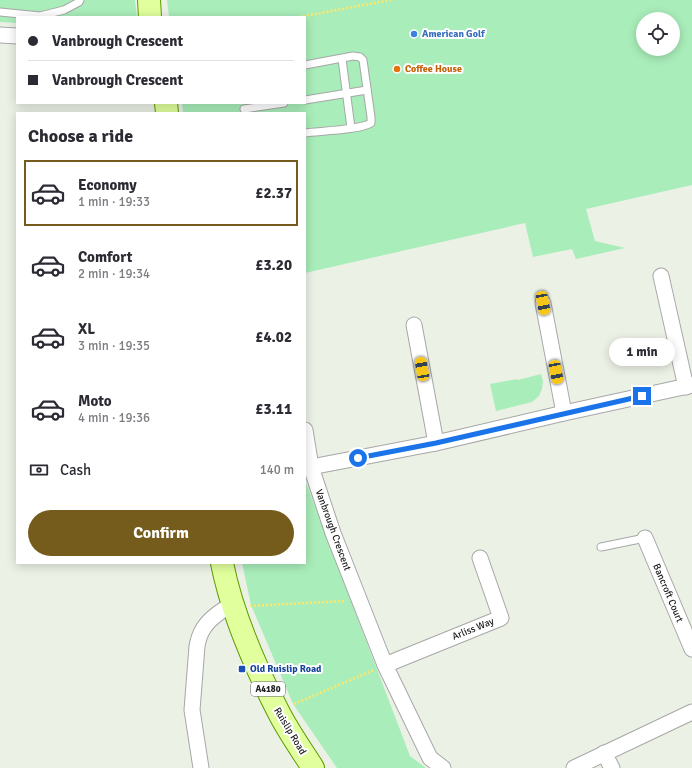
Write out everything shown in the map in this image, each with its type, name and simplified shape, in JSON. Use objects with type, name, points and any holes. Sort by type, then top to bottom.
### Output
[{"type":"main road","points":[[149,0],[150,16]]},
{"type":"main road","name":"A4180","points":[[222,564],[224,574],[240,602]]},
{"type":"main road","name":"Ruislip Road","points":[[240,602],[251,653],[278,712],[313,768]]},
{"type":"street","points":[[0,35],[16,36]]},
{"type":"street","points":[[311,467],[436,443],[689,386],[661,276]]},
{"type":"street","points":[[543,303],[564,413]]},
{"type":"street","points":[[414,325],[436,443]]},
{"type":"street","name":"Vanbrough Crescent","points":[[306,436],[311,467],[333,533],[385,666],[430,758],[443,768]]},
{"type":"street","name":"Bancroft Court","points":[[645,538],[692,649]]},
{"type":"street","name":"Arliss Way","points":[[385,666],[501,618],[480,558]]},
{"type":"street","points":[[201,768],[192,710],[199,637],[202,630],[218,613],[240,602]]},
{"type":"street","points":[[574,768],[692,712]]},
{"type":"street","points":[[604,754],[612,768]]},
{"type":"lane","points":[[0,12],[40,16],[64,10],[80,0]]},
{"type":"lane","points":[[306,65],[360,56],[363,60],[371,118],[371,122],[367,125],[306,133]]},
{"type":"lane","points":[[342,59],[351,128]]},
{"type":"lane","points":[[306,100],[367,90]]},
{"type":"lane","points":[[244,108],[276,104]]},
{"type":"lane","points":[[601,547],[645,538]]},
{"type":"path","points":[[304,16],[391,0]]},
{"type":"path","points":[[240,602],[249,606],[359,600]]},
{"type":"path","points":[[291,705],[385,666]]},
{"type":"green space","points":[[0,0],[135,0],[137,16],[16,16],[16,23],[0,22]]},
{"type":"green space","points":[[167,0],[692,0],[692,185],[586,209],[595,241],[625,248],[576,259],[572,249],[533,257],[525,223],[306,273],[306,112],[183,112],[182,104],[306,104],[306,16],[169,16]]},
{"type":"green space","points":[[541,374],[543,381],[542,389],[539,396],[532,402],[496,411],[490,384],[518,380]]},
{"type":"green space","points":[[306,483],[410,756],[426,768],[337,768],[293,704],[251,605],[242,564],[306,564]]},
{"type":"place","name":"American Golf","points":[[414,34]]},
{"type":"place","name":"Coffee House","points":[[397,69]]},
{"type":"place","name":"Old Ruislip Road","points":[[242,669]]},
{"type":"route","points":[[358,458],[436,443],[642,396]]}]
